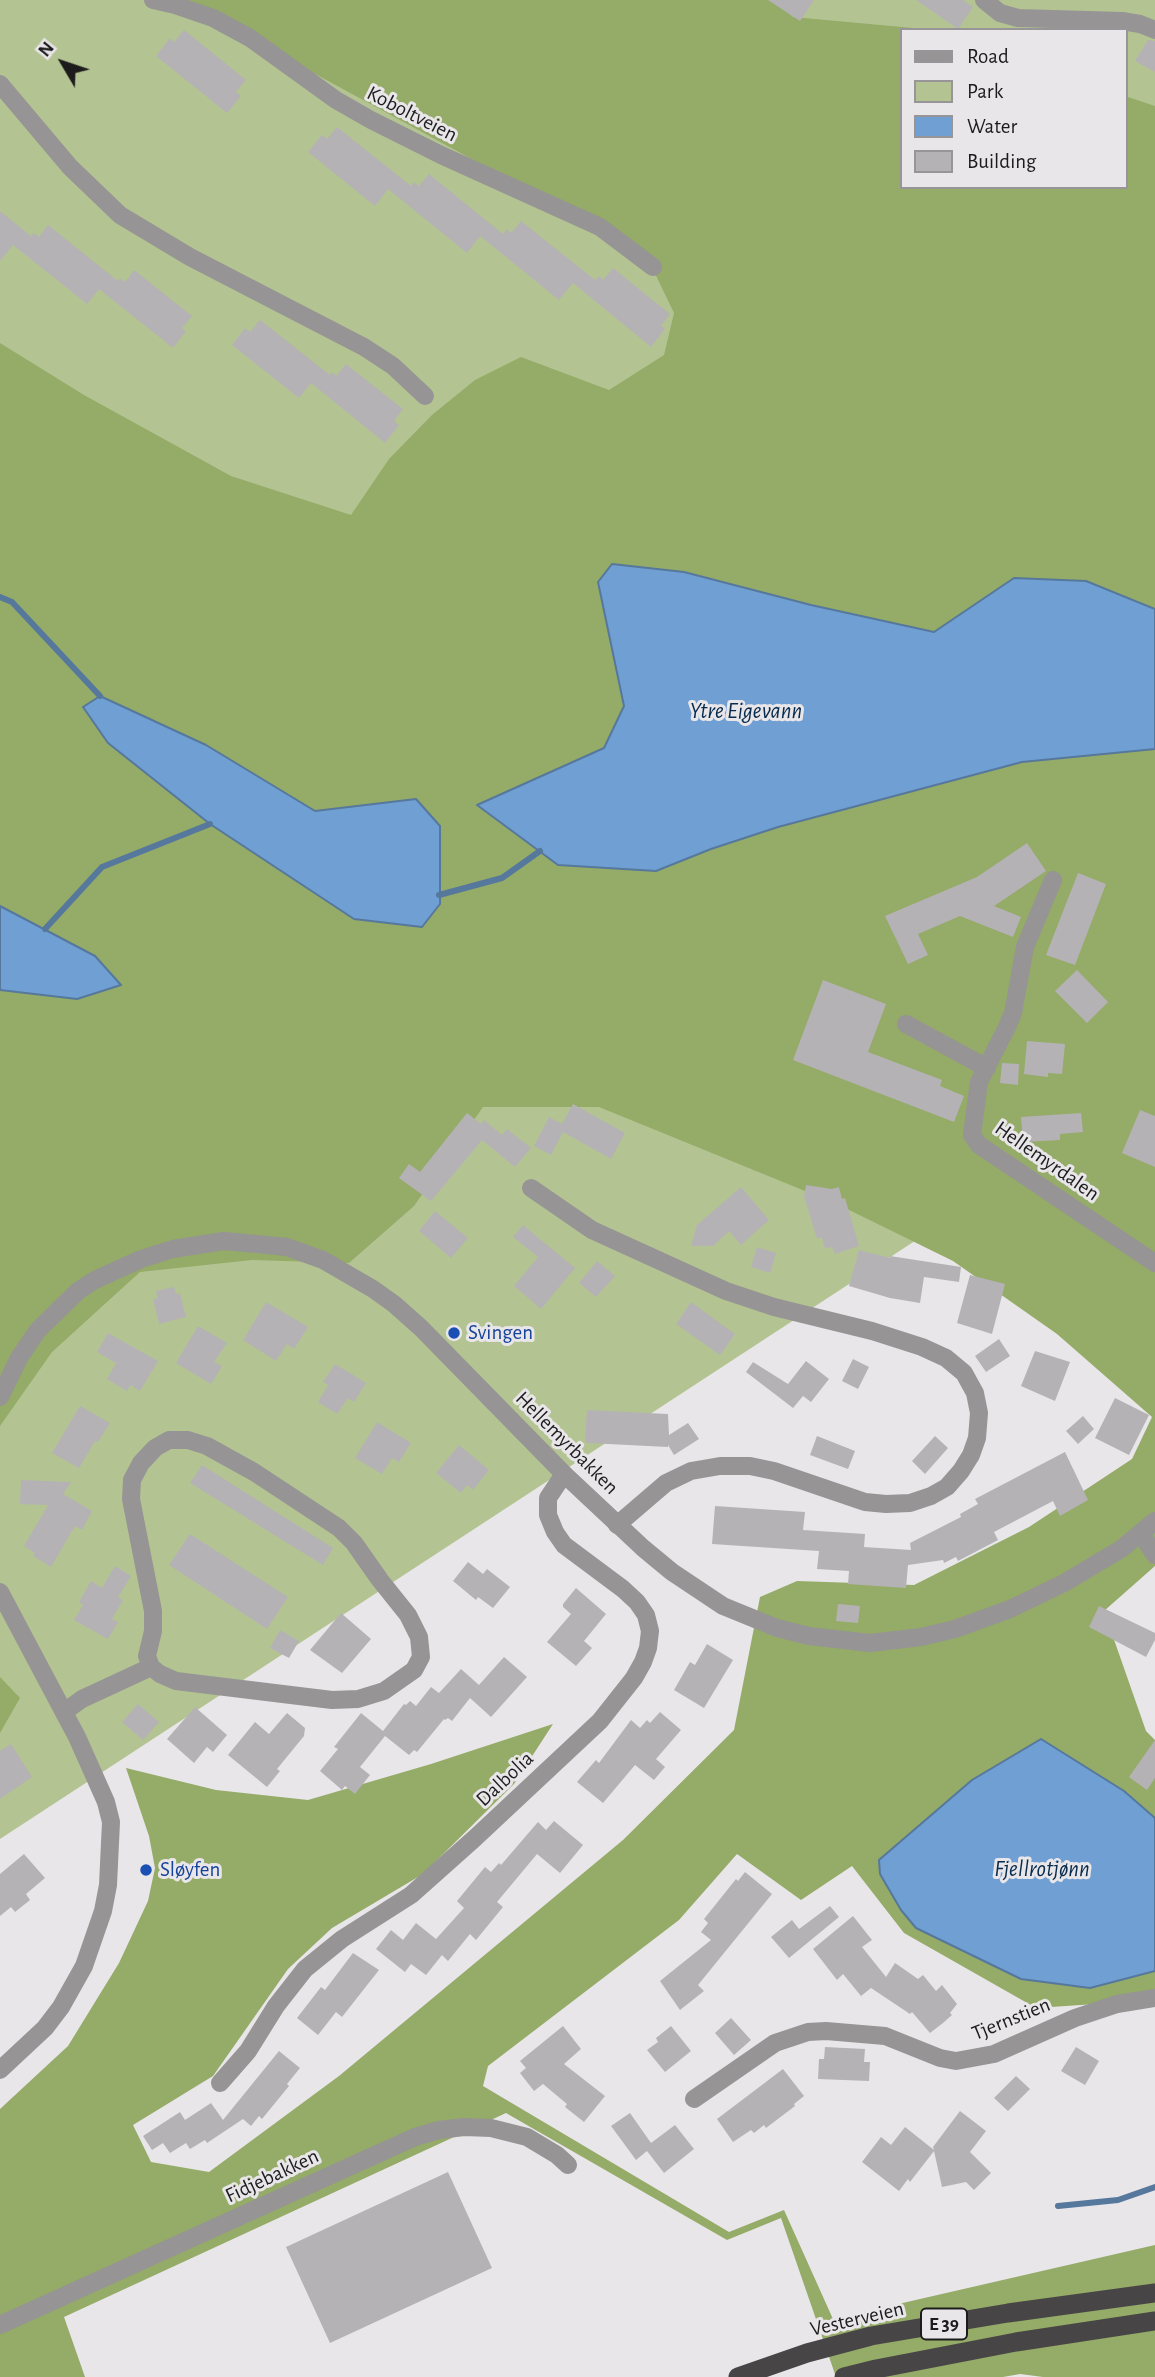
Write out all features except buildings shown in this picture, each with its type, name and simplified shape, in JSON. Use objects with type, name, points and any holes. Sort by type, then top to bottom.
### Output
[{"type":"highway","name":"Vesterveien","points":[[738,2377],[807,2353],[871,2336],[1008,2313],[1155,2293]]},
{"type":"highway","name":"E 39","points":[[844,2377],[1016,2342],[1155,2321]]},
{"type":"street","name":"Koboltveien","points":[[153,0],[213,18],[250,38],[308,81],[370,120],[600,227],[653,267]]},
{"type":"street","points":[[985,0],[1000,13],[1018,18],[1122,22],[1140,24],[1155,30]]},
{"type":"street","points":[[0,84],[70,167],[120,215],[190,257],[372,351],[393,366],[425,396]]},
{"type":"street","name":"Hellemyrdalen","points":[[1053,880],[1025,947],[1010,1020],[979,1082],[972,1135],[979,1145],[1155,1264]]},
{"type":"street","points":[[906,1024],[987,1068]]},
{"type":"street","points":[[531,1188],[592,1230],[726,1291],[774,1307],[872,1331],[922,1347],[946,1359],[964,1373],[975,1393],[979,1413],[977,1438],[971,1455],[947,1487],[931,1496],[910,1503],[865,1502],[774,1471],[750,1466],[720,1466],[691,1471],[666,1483],[617,1525]]},
{"type":"street","name":"Hellemyrbakken","points":[[0,1397],[19,1358],[38,1330],[78,1291],[95,1280],[141,1259],[205,1243],[224,1241],[287,1247],[338,1268],[394,1304],[617,1525],[672,1572],[723,1606],[749,1619],[809,1636],[870,1643],[921,1637],[955,1629],[1035,1598],[1094,1566],[1141,1534],[1155,1521]]},
{"type":"street","points":[[169,1440],[188,1440],[207,1446],[254,1472],[339,1528],[354,1543],[408,1615],[419,1637],[421,1657],[414,1670],[384,1691],[358,1699],[332,1700],[176,1681],[160,1675],[150,1667],[147,1656],[153,1631],[153,1611],[131,1499],[132,1480],[141,1463],[155,1448],[169,1440]]},
{"type":"street","name":"Dalbolia","points":[[220,2083],[247,2052],[276,2006],[305,1969],[342,1939],[411,1895],[600,1721],[634,1678],[648,1648],[650,1631],[646,1615],[637,1602],[623,1590],[564,1545],[555,1532],[548,1516],[548,1498],[564,1474]]},
{"type":"street","points":[[1141,1534],[1155,1555]]},
{"type":"street","points":[[0,1591],[64,1712],[106,1802],[111,1822],[108,1885],[96,1936],[77,1982],[45,2028],[0,2070]]},
{"type":"street","points":[[64,1712],[82,1699],[150,1667]]},
{"type":"street","name":"Tjernstien","points":[[694,2099],[775,2043],[808,2032],[885,2036],[940,2058],[956,2061],[994,2054],[1075,2018],[1118,2004],[1155,1998]]},
{"type":"street","name":"Fidjebakken","points":[[0,2325],[415,2137],[439,2130],[491,2128],[527,2137],[568,2165]]},
{"type":"green space","points":[[0,0],[1155,0],[1155,1084],[0,1839]]},
{"type":"green space","points":[[171,0],[775,0],[793,17],[913,28],[900,28],[900,189],[1127,189],[1127,97],[1155,106],[1155,609],[1086,581],[1014,578],[935,632],[811,605],[598,582],[624,706],[604,748],[477,805],[558,865],[656,871],[778,827],[1022,762],[1155,749],[1155,1566],[1104,1611],[1146,1731],[1155,1740],[1155,1818],[1124,1791],[1041,1739],[879,1860],[880,1874],[901,1910],[1090,1988],[1155,1971],[1155,2000],[1036,2008],[904,1933],[852,1866],[801,1900],[737,1854],[679,1920],[488,2066],[483,2086],[729,2232],[784,2210],[833,2319],[1155,2245],[1155,2377],[1043,2377],[1020,2374],[1003,2377],[836,2377],[781,2218],[727,2240],[506,2113],[64,2317],[85,2377],[0,2377],[0,2109],[68,2046],[119,1963],[148,1901],[155,1868],[149,1836],[126,1768],[216,1790],[308,1800],[553,1724],[514,1784],[423,1874],[332,1928],[288,1969],[213,2076],[133,2125],[151,2162],[209,2172],[339,2076],[623,1840],[734,1730],[760,1597],[797,1581],[914,1585],[1029,1527],[1132,1459],[1152,1417],[1057,1334],[953,1261],[837,1204],[599,1107],[483,1107],[414,1206],[349,1263],[252,1260],[140,1272],[52,1352],[0,1426],[0,990],[77,999],[45,929],[0,906],[0,343],[84,395],[231,476],[351,515],[389,459],[432,415],[475,380],[521,357],[609,390],[664,355],[674,313],[648,259],[457,151]],"holes":[[[100,696],[206,745],[315,811],[439,895],[440,904],[294,880],[210,823],[108,743]]]},
{"type":"green space","points":[[0,1677],[20,1698],[0,1733]]},
{"type":"water","name":"Ytre Eigevann","points":[[612,564],[684,572],[811,605],[934,632],[1014,578],[1086,581],[1155,609],[1155,749],[1022,762],[778,827],[656,871],[558,865],[477,805],[604,748],[624,706],[598,582]]},
{"type":"water","points":[[100,696],[206,745],[315,811],[416,799],[440,826],[440,904],[422,927],[354,919],[210,824],[108,743],[83,707]]},
{"type":"water","points":[[0,906],[95,956],[121,985],[77,999],[0,990]]},
{"type":"water","name":"Fjellrotjønn","points":[[1041,1739],[1124,1791],[1155,1818],[1155,1971],[1090,1988],[1021,1979],[916,1928],[901,1910],[880,1874],[879,1860],[972,1780]]},
{"type":"waterway","points":[[0,597],[12,602],[100,696]]},
{"type":"waterway","points":[[45,929],[102,867],[210,824]]},
{"type":"waterway","points":[[439,895],[502,878],[540,851]]},
{"type":"waterway","points":[[1058,2206],[1118,2200],[1155,2187]]},
{"type":"place","name":"Svingen","points":[[454,1333]]},
{"type":"place","name":"Sløyfen","points":[[146,1870]]}]
